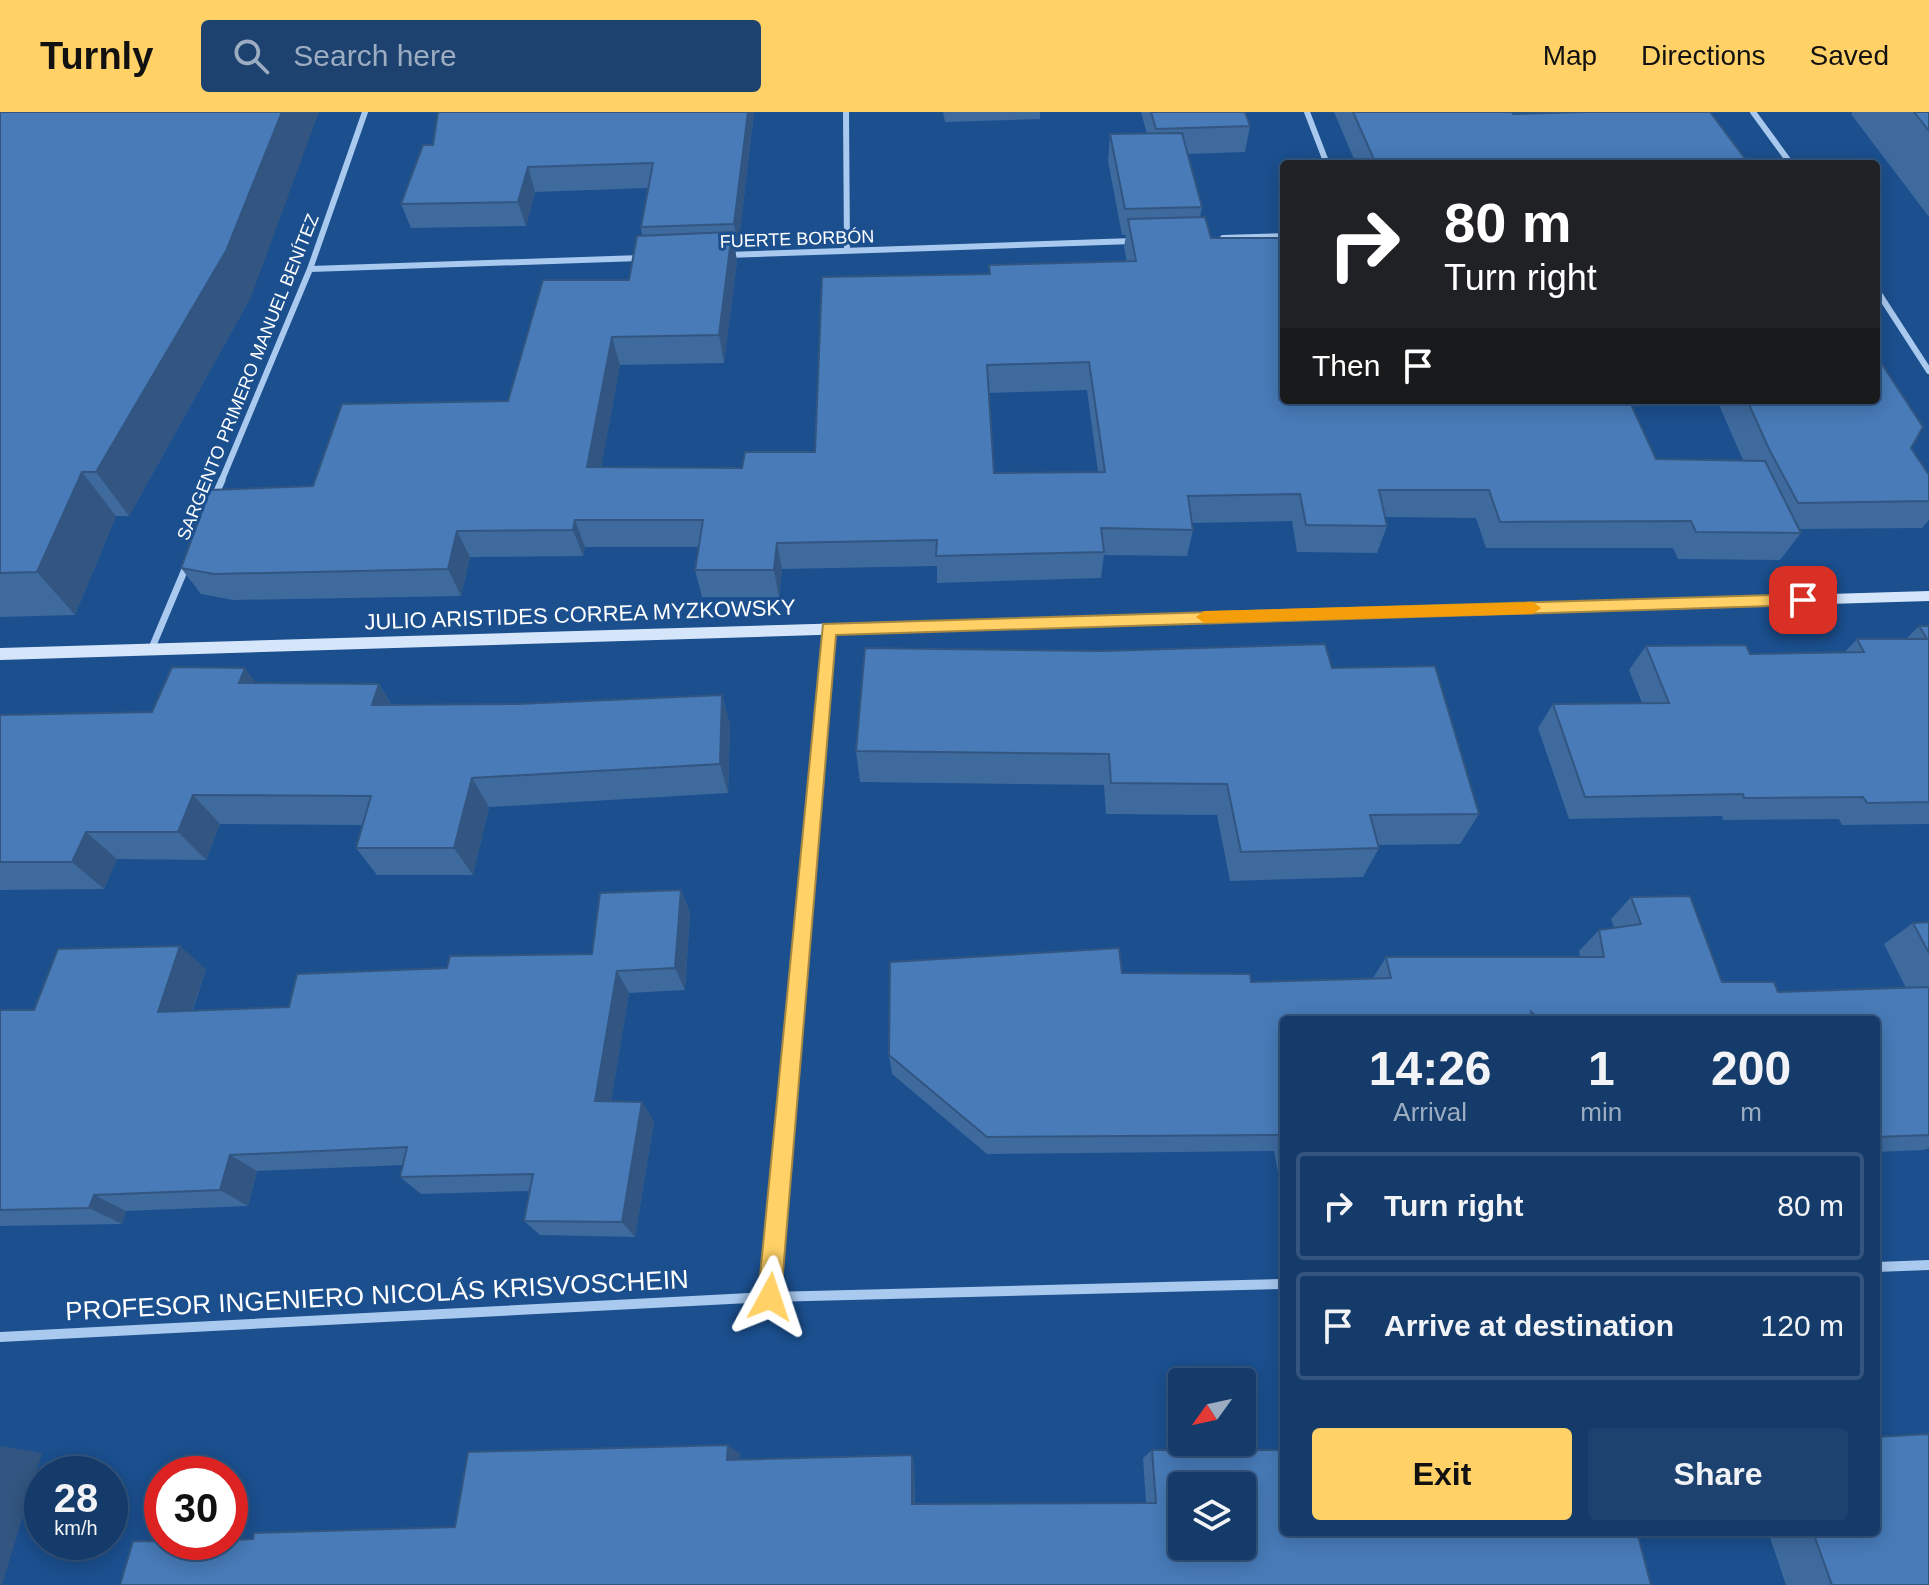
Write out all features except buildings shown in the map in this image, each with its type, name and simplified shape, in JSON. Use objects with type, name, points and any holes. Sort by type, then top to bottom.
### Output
[{"type":"main road","name":"JULIO ARISTIDES CORREA MYZKOWSKY","points":[[0,654],[1929,596]]},
{"type":"street","name":"SARGENTO PRIMERO MANUEL BENÍTEZ","points":[[212,503],[310,269],[365,112]]},
{"type":"street","points":[[846,112],[847,251]]},
{"type":"street","points":[[1307,112],[1325,160]]},
{"type":"street","points":[[1753,112],[1788,160]]},
{"type":"street","points":[[1222,238],[1280,236]]},
{"type":"street","name":"FUERTE BORBÓN","points":[[720,256],[1143,241]]},
{"type":"street","points":[[310,269],[657,258]]},
{"type":"street","points":[[1880,295],[1929,371]]},
{"type":"street","name":"SARGENTO PRIMERO MANUEL BENÍTEZ","points":[[151,650],[194,547]]},
{"type":"street","points":[[770,1297],[828,629]]},
{"type":"street","points":[[1880,1267],[1929,1265]]},
{"type":"street","name":"PROFESOR INGENIERO NICOLÁS KRISVOSCHEIN","points":[[0,1337],[770,1297],[1280,1284]]},
{"type":"slow traffic","points":[[1204,617],[1533,608]]},
{"type":"route","points":[[770,1297],[828,629],[1803,600]]}]
